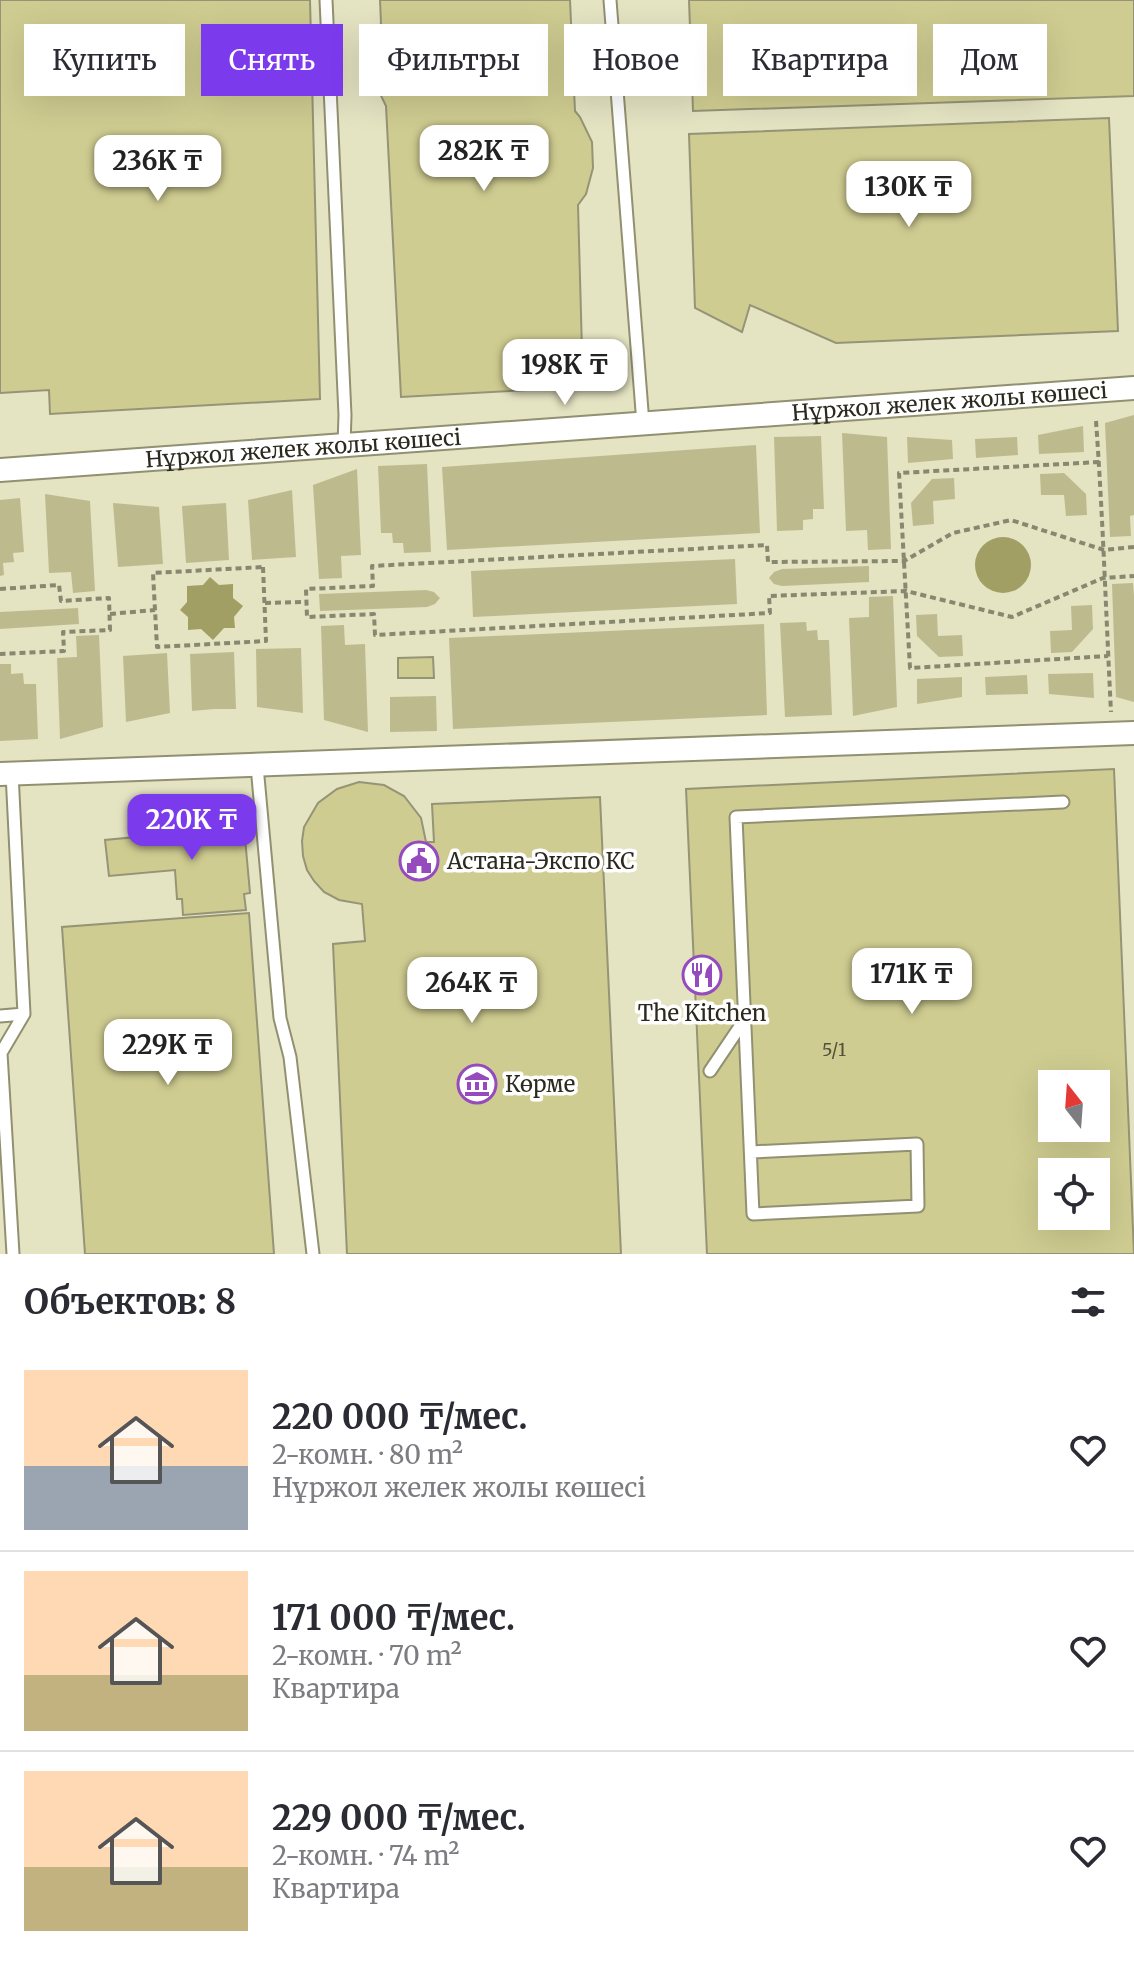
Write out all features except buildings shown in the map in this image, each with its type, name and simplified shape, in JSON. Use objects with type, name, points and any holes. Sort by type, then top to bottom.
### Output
[{"type":"street","name":"Нұржол желек жолы көшесі","points":[[0,470],[1134,388]]},
{"type":"street","points":[[6,774],[1134,733]]},
{"type":"lane","points":[[326,0],[344,445]]},
{"type":"lane","points":[[610,0],[643,424]]},
{"type":"lane","points":[[257,766],[280,1018],[290,1057],[313,1254]]},
{"type":"lane","points":[[6,774],[24,1014],[1,1053],[4,1185],[13,1254]]},
{"type":"lane","points":[[751,1152],[917,1144],[918,1206],[753,1214],[736,817],[1063,802]]},
{"type":"lane","points":[[0,1016],[24,1014]]},
{"type":"lane","points":[[710,1071],[745,1019]]},
{"type":"path","points":[[1096,421],[1111,712]]},
{"type":"path","points":[[1099,462],[899,473],[910,668],[1108,656]]},
{"type":"path","points":[[1134,547],[1104,550],[1011,520],[953,533],[904,561],[768,562],[767,545],[372,566],[373,586],[306,589],[306,602],[307,617],[374,614],[375,635],[770,613],[769,596],[906,591],[1012,617],[1103,578],[1134,576]]},
{"type":"path","points":[[263,567],[265,603],[266,641],[157,647],[153,573],[263,567]]},
{"type":"path","points":[[0,589],[59,585],[61,601],[109,598],[110,614],[110,630],[63,632],[64,651],[0,654]]},
{"type":"path","points":[[265,603],[306,602]]},
{"type":"path","points":[[110,614],[156,610]]},
{"type":"shaded area","points":[[1134,415],[1134,515],[1130,516],[1131,536],[1110,537],[1105,423]]},
{"type":"shaded area","points":[[1083,426],[1084,452],[1039,454],[1038,435]]},
{"type":"shaded area","points":[[842,433],[887,437],[891,549],[868,550],[867,530],[846,531]]},
{"type":"shaded area","points":[[821,436],[824,509],[813,509],[813,519],[803,520],[803,530],[777,531],[774,437]]},
{"type":"shaded area","points":[[907,437],[952,440],[953,459],[908,463]]},
{"type":"shaded area","points":[[1017,437],[1018,455],[976,458],[975,439]]},
{"type":"shaded area","points":[[756,445],[760,533],[447,550],[442,467]]},
{"type":"shaded area","points":[[427,464],[431,552],[404,553],[403,543],[393,543],[392,533],[381,533],[378,466]]},
{"type":"shaded area","points":[[357,469],[361,555],[341,556],[342,578],[319,579],[313,485]]},
{"type":"shaded area","points":[[1064,473],[1086,494],[1087,515],[1066,516],[1064,495],[1041,495],[1040,474]]},
{"type":"shaded area","points":[[954,478],[955,499],[933,501],[934,524],[913,526],[911,503],[932,479]]},
{"type":"shaded area","points":[[292,490],[296,557],[252,560],[248,500]]},
{"type":"shaded area","points":[[45,494],[90,501],[95,591],[73,593],[71,572],[49,573]]},
{"type":"shaded area","points":[[20,498],[24,552],[13,553],[14,562],[3,563],[4,575],[0,576],[0,500]]},
{"type":"shaded area","points":[[113,503],[159,507],[163,564],[118,567]]},
{"type":"shaded area","points":[[226,503],[229,560],[186,563],[182,506]]},
{"type":"shaded area","points":[[1003,537],[1023,545],[1031,565],[1023,585],[1003,593],[983,585],[975,565],[983,545]]},
{"type":"shaded area","points":[[735,559],[737,604],[473,617],[471,571]]},
{"type":"shaded area","points":[[869,566],[869,582],[782,586],[774,584],[769,578],[782,569]]},
{"type":"shaded area","points":[[210,577],[219,585],[233,584],[233,598],[243,606],[234,617],[235,628],[224,628],[213,640],[201,629],[188,630],[188,617],[180,610],[187,602],[187,586],[203,585]]},
{"type":"shaded area","points":[[1133,583],[1134,702],[1116,697],[1112,584]]},
{"type":"shaded area","points":[[426,590],[440,598],[427,607],[320,611],[319,594]]},
{"type":"shaded area","points":[[893,596],[897,707],[853,716],[849,618],[869,617],[869,597]]},
{"type":"shaded area","points":[[1092,605],[1093,629],[1072,652],[1051,653],[1050,631],[1072,630],[1071,606]]},
{"type":"shaded area","points":[[78,608],[79,624],[0,629],[0,612]]},
{"type":"shaded area","points":[[937,614],[938,636],[962,635],[963,656],[939,657],[917,636],[916,615]]},
{"type":"shaded area","points":[[806,622],[807,631],[817,630],[818,640],[829,640],[832,715],[785,717],[780,623]]},
{"type":"shaded area","points":[[764,624],[767,715],[453,729],[449,638]]},
{"type":"shaded area","points":[[344,625],[345,645],[365,644],[368,732],[324,720],[321,626]]},
{"type":"shaded area","points":[[99,635],[103,727],[60,739],[57,658],[77,657],[76,636]]},
{"type":"shaded area","points":[[301,648],[303,713],[257,707],[256,649]]},
{"type":"shaded area","points":[[234,652],[236,709],[192,711],[190,654]]},
{"type":"shaded area","points":[[167,653],[170,713],[126,722],[123,656]]},
{"type":"shaded area","points":[[0,664],[11,664],[11,674],[23,673],[24,684],[36,684],[38,739],[0,741]]},
{"type":"shaded area","points":[[1093,673],[1094,698],[1049,694],[1048,674]]},
{"type":"shaded area","points":[[1027,675],[1028,694],[986,695],[985,677]]},
{"type":"shaded area","points":[[962,677],[962,697],[917,704],[917,679]]},
{"type":"shaded area","points":[[436,696],[437,731],[390,732],[390,697]]},
{"type":"place","name":"Астана-Экспо КС","points":[[419,861]]},
{"type":"place","name":"The Kitchen","points":[[702,975]]},
{"type":"place","name":"Көрме","points":[[477,1084]]}]
